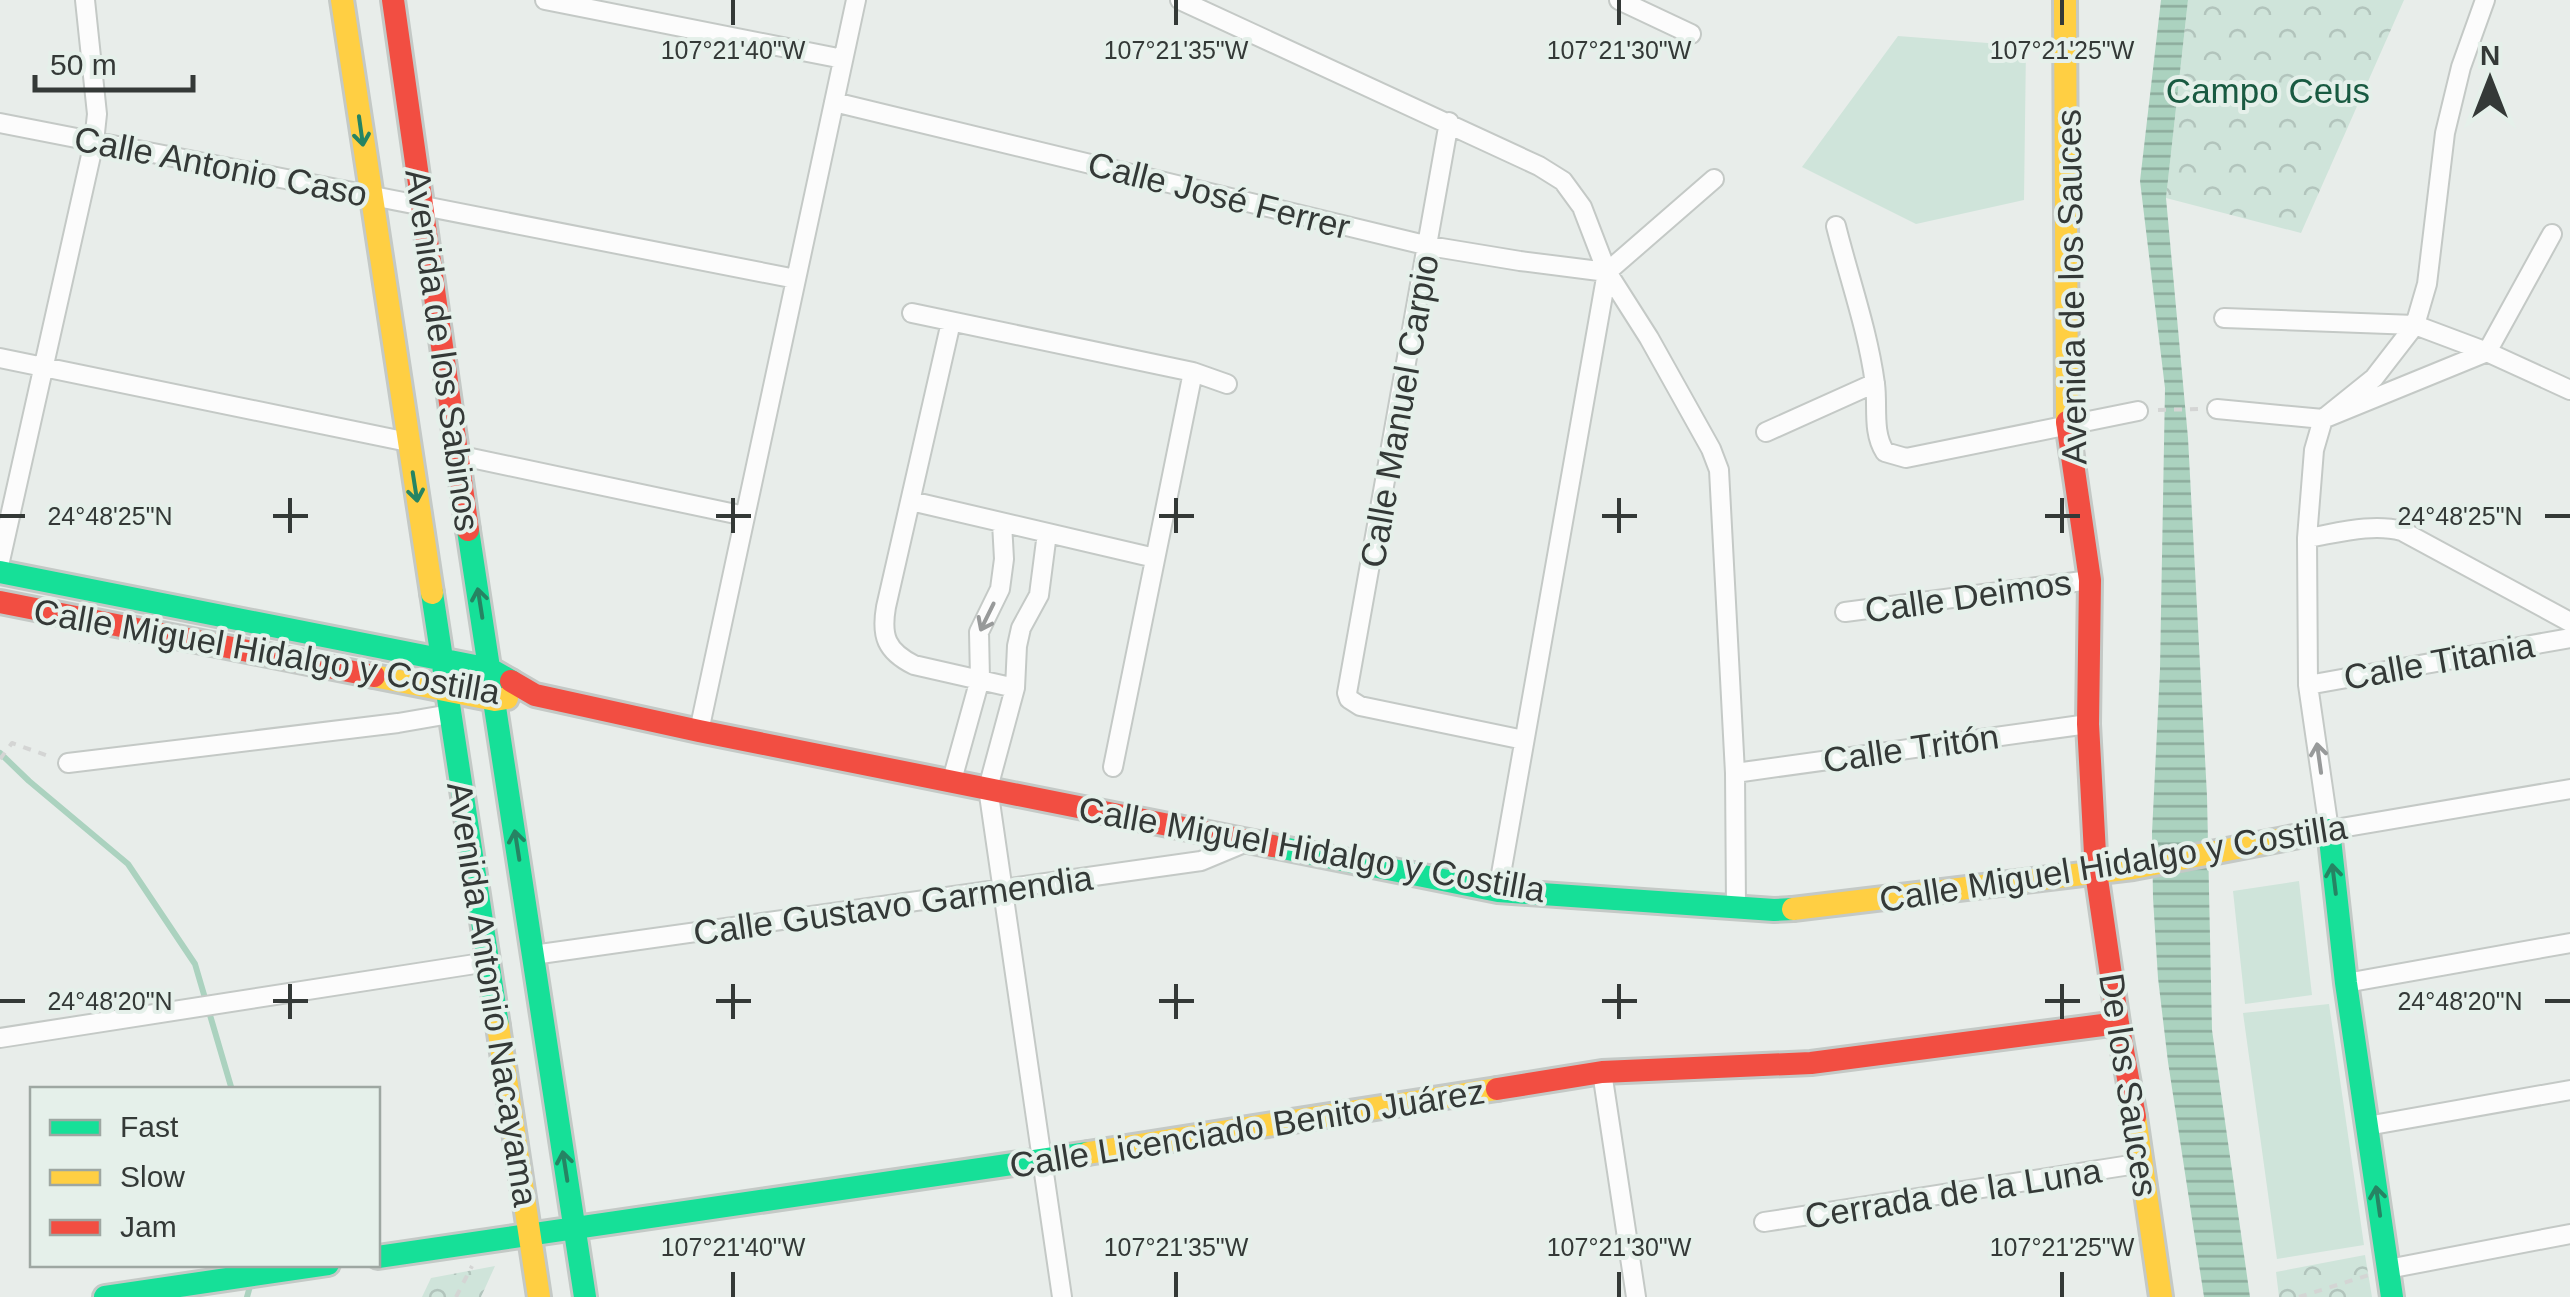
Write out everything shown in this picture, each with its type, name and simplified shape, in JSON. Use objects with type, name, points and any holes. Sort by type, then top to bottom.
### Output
[{"type":"main road","name":"Avenida de los Sabinos","points":[[342,0],[446,690]]},
{"type":"main road","name":"Avenida de los Sabinos","points":[[393,0],[494,700]]},
{"type":"main road","name":"Avenida de los Sauces","points":[[2065,0],[2067,426],[2090,580],[2088,724],[2096,872]]},
{"type":"main road","name":"Calle Miguel Hidalgo y Costilla","points":[[0,572],[490,669],[535,695],[699,730],[1498,890],[1774,910],[1808,908],[2133,868],[2329,830]]},
{"type":"main road","name":"Calle Miguel Hidalgo y Costilla","points":[[0,602],[494,700],[535,695]]},
{"type":"main road","name":"Avenida Antonio Nacayama","points":[[446,690],[539,1297]]},
{"type":"main road","name":"Avenida Antonio Nacayama","points":[[494,700],[585,1297]]},
{"type":"main road","points":[[2329,830],[2346,983],[2392,1297]]},
{"type":"main road","name":"De los Sauces","points":[[2096,872],[2161,1297]]},
{"type":"main road","name":"Calle Licenciado Benito Juárez","points":[[380,1257],[1042,1160],[1602,1072],[1811,1063],[2118,1023]]},
{"type":"main road","points":[[105,1297],[308,1267]]},
{"type":"street","points":[[0,561],[94,142],[96,114],[85,0]]},
{"type":"street","points":[[545,0],[843,59]]},
{"type":"street","points":[[699,730],[856,0]]},
{"type":"street","points":[[1180,0],[1539,166],[1563,181],[1582,207],[1607,272],[1649,338],[1711,448],[1719,470],[1735,773],[1736,906]]},
{"type":"street","points":[[1619,0],[1692,34]]},
{"type":"street","points":[[2329,830],[2308,685],[2307,538],[2314,450],[2323,419],[2374,378],[2415,325],[2427,284],[2445,134],[2460,68],[2485,0]]},
{"type":"street","name":"Calle José Ferrer","points":[[834,102],[1429,246],[1607,272]]},
{"type":"street","name":"Calle Manuel Carpio","points":[[1449,122],[1347,693],[1360,706],[1524,740]]},
{"type":"street","name":"Calle Antonio Caso","points":[[0,123],[796,279]]},
{"type":"street","points":[[1498,890],[1607,272],[1714,179]]},
{"type":"street","points":[[1836,226],[1875,383],[1878,441],[1885,452],[1906,458],[2138,410]]},
{"type":"street","points":[[2217,409],[2323,419],[2488,352],[2552,234]]},
{"type":"street","points":[[912,313],[1193,372],[1227,384]]},
{"type":"street","points":[[2224,318],[2415,325],[2488,352],[2570,390]]},
{"type":"street","points":[[951,322],[884,618],[887,640],[899,657],[914,664],[1015,688]]},
{"type":"street","points":[[0,358],[408,442]]},
{"type":"street","points":[[1112,766],[1193,372]]},
{"type":"street","points":[[1766,432],[1875,383]]},
{"type":"street","points":[[457,454],[745,516]]},
{"type":"street","points":[[911,501],[1155,558]]},
{"type":"street","points":[[952,780],[980,679],[979,632],[996,598],[1002,574],[1002,523]]},
{"type":"street","points":[[2307,538],[2370,528],[2402,531],[2570,622]]},
{"type":"street","points":[[1046,533],[1039,595],[1021,628],[1015,688],[988,788],[1062,1297]]},
{"type":"street","name":"Calle Deimos","points":[[1845,612],[2090,580]]},
{"type":"street","name":"Calle Titania","points":[[2308,685],[2570,638]]},
{"type":"street","points":[[68,763],[450,714]]},
{"type":"street","name":"Calle Tritón","points":[[1735,773],[2088,724]]},
{"type":"street","name":"Calle Miguel Hidalgo y Costilla","points":[[2329,830],[2570,789]]},
{"type":"street","name":"Calle Gustavo Garmendia","points":[[533,954],[1201,860],[1249,841]]},
{"type":"street","points":[[2346,983],[2570,943]]},
{"type":"street","points":[[0,1038],[488,962]]},
{"type":"street","points":[[1602,1072],[1636,1297]]},
{"type":"street","points":[[2367,1126],[2570,1090]]},
{"type":"street","name":"Cerrada de la Luna","points":[[1764,1222],[2143,1164]]},
{"type":"street","points":[[2388,1269],[2570,1234]]},
{"type":"path","points":[[2138,410],[2217,409]]},
{"type":"path","points":[[0,759],[12,744],[68,763]]},
{"type":"path","points":[[456,1297],[484,1242]]},
{"type":"path","points":[[2300,1297],[2388,1269]]},
{"type":"green space","name":"Campo Ceus","points":[[2188,0],[2404,0],[2301,233],[2166,198]]},
{"type":"green space","points":[[1898,36],[2026,46],[2024,200],[1916,224],[1802,167]]},
{"type":"green space","points":[[2299,881],[2312,995],[2245,1004],[2233,891]]},
{"type":"green space","points":[[2329,1004],[2364,1245],[2277,1259],[2243,1013]]},
{"type":"green space","points":[[2365,1255],[2372,1297],[2279,1297],[2276,1272]]},
{"type":"green space","points":[[495,1266],[481,1297],[422,1297],[431,1278]]},
{"type":"shaded area","points":[[2161,0],[2188,0],[2166,198],[2188,438],[2207,796],[2212,1030],[2250,1297],[2204,1297],[2158,978],[2152,833],[2160,669],[2165,388],[2140,181]]},
{"type":"waterway","points":[[0,753],[128,864],[195,964],[231,1087]]},
{"type":"waterway","points":[[247,1297],[252,1279]]},
{"type":"traffic: fast","points":[[468,530],[585,1297]]},
{"type":"traffic: fast","points":[[0,572],[490,669],[511,681]]},
{"type":"traffic: fast","points":[[432,593],[498,1026]]},
{"type":"traffic: fast","points":[[2320,832],[2329,830],[2346,983],[2392,1297]]},
{"type":"traffic: fast","points":[[1273,846],[1498,891],[1793,909]]},
{"type":"traffic: fast","points":[[380,1257],[1088,1153]]},
{"type":"traffic: fast","points":[[105,1297],[308,1267]]},
{"type":"traffic: slow","points":[[342,0],[432,593]]},
{"type":"traffic: slow","points":[[2065,0],[2067,422]]},
{"type":"traffic: slow","points":[[374,676],[495,700],[507,698]]},
{"type":"traffic: slow","points":[[1793,909],[2133,868],[2320,832]]},
{"type":"traffic: slow","points":[[498,1026],[539,1297]]},
{"type":"traffic: slow","points":[[1088,1153],[1497,1089]]},
{"type":"traffic: slow","points":[[2135,1117],[2161,1297]]},
{"type":"traffic: jam","points":[[393,0],[468,530]]},
{"type":"traffic: jam","points":[[2067,422],[2090,580],[2088,724],[2096,872],[2135,1117]]},
{"type":"traffic: jam","points":[[0,602],[374,676]]},
{"type":"traffic: jam","points":[[511,681],[535,695],[699,731],[1273,846]]},
{"type":"traffic: jam","points":[[1497,1089],[1602,1072],[1811,1063],[2118,1023]]}]
